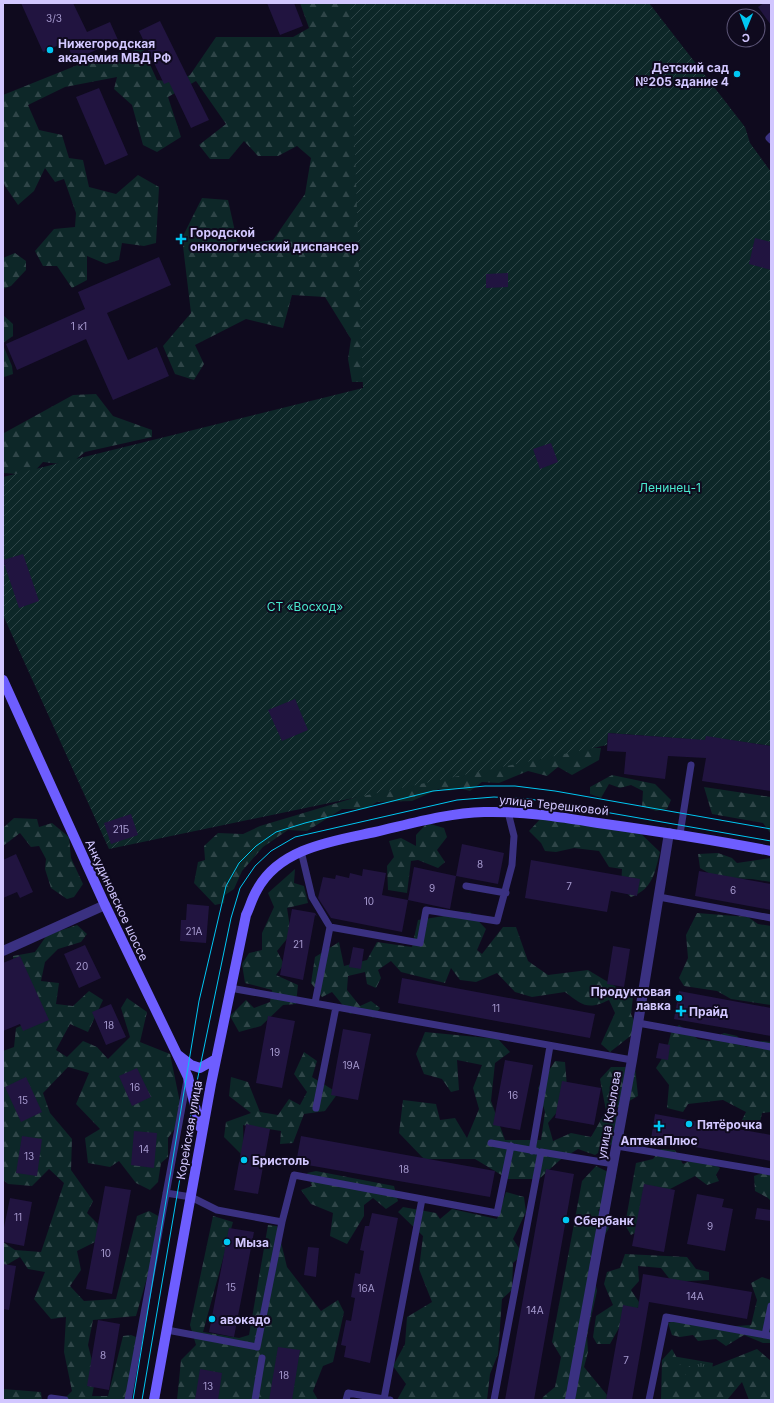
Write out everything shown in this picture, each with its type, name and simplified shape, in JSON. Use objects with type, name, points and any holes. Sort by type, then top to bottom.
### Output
[{"type":"street","name":"Анкудиновское шоссе","points":[[3,680],[105,905],[188,1077],[202,1132]]},
{"type":"street","name":"улица Терешковой","points":[[271,871],[301,851],[331,841],[456,814],[508,812],[680,834],[771,851]]},
{"type":"street","name":"улица Крылова","points":[[570,1400],[614,1164],[669,833]]},
{"type":"street","name":"Корейская улица","points":[[154,1400],[202,1132],[246,915],[257,889],[271,871]]},
{"type":"street","points":[[3,951],[105,905]]},
{"type":"street","points":[[176,1054],[191,1065],[200,1068],[216,1059]]},
{"type":"lane","points":[[771,136],[769,138],[771,140]]},
{"type":"lane","points":[[680,834],[691,765]]},
{"type":"lane","points":[[330,927],[420,943],[426,910],[497,921],[506,893],[512,865],[514,836],[508,812]]},
{"type":"lane","points":[[301,851],[312,897],[330,927],[315,1003]]},
{"type":"lane","points":[[466,886],[506,893]]},
{"type":"lane","points":[[659,897],[771,918]]},
{"type":"lane","points":[[230,988],[632,1060]]},
{"type":"lane","points":[[316,1108],[336,1007]]},
{"type":"lane","points":[[638,1022],[771,1048]]},
{"type":"lane","points":[[532,1151],[550,1046]]},
{"type":"lane","points":[[128,1400],[188,1077]]},
{"type":"lane","points":[[491,1143],[614,1164]]},
{"type":"lane","points":[[167,1330],[257,1347],[282,1222],[294,1175],[497,1213],[511,1146]]},
{"type":"lane","points":[[617,1146],[771,1172]]},
{"type":"lane","points":[[494,1400],[541,1152]]},
{"type":"lane","points":[[166,1193],[190,1197],[217,1210],[282,1222]]},
{"type":"lane","points":[[346,1400],[348,1393],[387,1400],[422,1199]]},
{"type":"lane","points":[[649,1400],[666,1317],[768,1335],[771,1306]]},
{"type":"lane","points":[[255,1400],[262,1358]]},
{"type":"lane","points":[[51,1400],[51,1398],[65,1400]]},
{"type":"green space","points":[[300,3],[364,3],[375,382],[352,382],[348,359],[351,339],[325,297],[292,295],[283,328],[246,319],[195,345],[204,364],[194,380],[175,374],[163,346],[191,313],[182,238],[202,198],[228,200],[238,245],[273,240],[305,194],[311,158],[297,146],[278,156],[258,156],[244,141],[229,159],[210,159],[199,145],[226,124],[196,81],[168,97],[181,137],[157,152],[143,145],[132,105],[114,89],[117,77],[65,87],[28,105],[39,130],[62,135],[69,158],[83,160],[89,187],[116,194],[138,175],[159,187],[156,243],[144,246],[122,243],[119,260],[106,264],[87,256],[87,280],[72,288],[57,266],[43,266],[35,251],[54,229],[75,227],[76,213],[64,179],[55,182],[45,168],[34,191],[18,205],[5,186],[3,180],[3,95],[100,56],[143,49],[157,80],[175,82],[190,75],[216,37],[293,37],[309,28]]},
{"type":"green space","points":[[350,3],[649,3],[745,127],[750,143],[771,172],[771,746],[706,737],[703,755],[688,739],[608,733],[607,745],[109,849],[3,615],[3,477],[363,388]]},
{"type":"green space","points":[[15,253],[26,261],[26,270],[11,286],[3,289],[3,258]]},
{"type":"green space","points":[[3,315],[13,324],[13,336],[3,343]]},
{"type":"green space","points":[[3,345],[12,366],[13,374],[4,377]]},
{"type":"green space","points":[[96,394],[113,416],[152,430],[152,437],[85,452],[69,465],[43,462],[31,475],[3,473],[4,433],[73,395]]},
{"type":"green space","points":[[576,747],[601,748],[599,760],[572,775],[558,767],[547,776],[528,771],[499,783],[482,782],[470,791],[459,788],[449,791],[439,789],[412,801],[377,802],[366,809],[342,809],[307,831],[288,830],[263,847],[242,871],[234,889],[225,895],[224,903],[215,905],[194,883],[198,862],[205,860],[204,846],[218,833],[243,834],[260,826],[377,791]]},
{"type":"green space","points":[[612,775],[655,784],[671,800],[667,809],[656,811],[642,806],[643,791],[631,785],[620,788],[609,784],[601,798],[590,794],[590,787]]},
{"type":"green space","points":[[704,787],[771,797],[771,834],[763,823],[712,814]]},
{"type":"green space","points":[[543,816],[637,830],[660,852],[649,885],[638,894],[631,897],[621,888],[622,869],[609,867],[599,851],[574,848],[556,852],[545,851],[541,843],[529,831]]},
{"type":"green space","points":[[14,818],[37,819],[39,827],[52,823],[69,837],[71,858],[83,884],[74,897],[67,899],[51,888],[45,869],[46,859],[39,846],[31,847],[20,833],[3,846],[3,828]]},
{"type":"green space","points":[[427,823],[444,828],[447,837],[437,850],[445,862],[438,868],[418,860],[411,861],[407,893],[388,890],[387,866],[394,857],[389,841],[401,838],[416,846],[416,835]]},
{"type":"green space","points":[[718,853],[732,858],[737,863],[771,858],[771,882],[752,879],[717,878],[700,868],[698,854]]},
{"type":"green space","points":[[295,869],[294,883],[304,886],[308,903],[287,908],[291,934],[277,951],[284,964],[276,975],[298,985],[296,1004],[283,1005],[261,1026],[239,1032],[230,1016],[246,1000],[254,1008],[270,1002],[272,990],[245,983],[242,964],[249,953],[262,950],[262,933],[274,907],[268,893]]},
{"type":"green space","points":[[470,912],[486,929],[477,950],[482,954],[503,927],[516,927],[528,961],[548,975],[588,970],[633,997],[631,1014],[636,1025],[633,1034],[610,1052],[601,1044],[615,1013],[609,1000],[591,1006],[577,1001],[565,992],[532,997],[515,992],[497,973],[476,982],[460,980],[451,968],[445,983],[401,972],[391,961],[378,970],[381,978],[376,988],[367,984],[365,972],[348,976],[347,990],[360,1006],[371,1001],[380,1008],[373,1018],[363,1009],[350,1014],[332,992],[322,997],[311,983],[315,957],[339,942],[344,966],[367,960],[377,942],[412,947],[418,920]]},
{"type":"green space","points":[[697,913],[748,917],[758,924],[771,926],[771,1005],[731,999],[717,991],[684,986],[679,978],[688,958],[686,935]]},
{"type":"green space","points":[[77,925],[87,934],[81,942],[58,949],[45,962],[41,981],[59,983],[56,1004],[73,1006],[89,991],[103,1000],[88,1032],[70,1024],[56,1050],[67,1057],[83,1041],[97,1047],[108,1059],[130,1037],[121,1008],[127,998],[147,1012],[140,1042],[170,1054],[183,1117],[168,1138],[168,1157],[161,1163],[158,1182],[150,1190],[136,1183],[119,1161],[110,1167],[88,1163],[85,1138],[100,1129],[76,1104],[89,1073],[68,1067],[43,1093],[50,1113],[72,1139],[71,1170],[93,1201],[87,1213],[100,1226],[97,1241],[77,1251],[81,1270],[70,1286],[84,1301],[116,1299],[137,1216],[149,1211],[164,1219],[136,1316],[93,1320],[88,1345],[96,1376],[92,1396],[108,1396],[123,1336],[131,1335],[141,1339],[130,1400],[63,1400],[72,1391],[64,1352],[66,1317],[51,1319],[34,1299],[45,1272],[28,1269],[20,1257],[3,1267],[3,1242],[15,1250],[41,1252],[64,1183],[49,1169],[32,1186],[8,1184],[3,1180],[3,1051],[14,1047],[16,1028],[36,1019],[14,984],[13,956],[35,952],[47,935]]},
{"type":"green space","points":[[679,1025],[698,1039],[710,1041],[724,1033],[737,1036],[746,1047],[762,1041],[771,1042],[771,1112],[762,1113],[759,1127],[749,1129],[742,1120],[746,1112],[723,1100],[688,1104],[683,1112],[667,1108],[669,1085],[656,1068],[666,1052],[671,1033]]},
{"type":"green space","points":[[425,1032],[498,1039],[510,1052],[495,1063],[491,1101],[505,1140],[541,1140],[545,1112],[538,1088],[555,1061],[565,1062],[568,1099],[548,1123],[553,1141],[571,1133],[591,1137],[606,1111],[600,1079],[611,1067],[635,1067],[638,1096],[615,1109],[625,1136],[595,1155],[578,1149],[560,1160],[539,1179],[508,1179],[475,1159],[424,1159],[399,1133],[403,1100],[436,1104],[440,1120],[455,1118],[467,1138],[479,1109],[473,1088],[482,1065],[457,1060],[459,1090],[451,1092],[442,1079],[424,1074],[416,1054]]},
{"type":"green space","points":[[304,1052],[317,1061],[312,1077],[338,1093],[325,1111],[304,1114],[293,1143],[280,1144],[281,1131],[243,1125],[244,1157],[224,1137],[226,1122],[251,1113],[229,1096],[231,1077],[248,1082],[260,1112],[278,1115],[289,1099],[300,1105],[307,1092],[294,1074]]},
{"type":"green space","points":[[661,1149],[675,1150],[683,1164],[699,1157],[720,1168],[716,1175],[719,1181],[707,1185],[695,1176],[670,1189],[638,1231],[631,1235],[625,1225],[636,1163],[653,1159]]},
{"type":"green space","points":[[596,1166],[616,1176],[611,1199],[598,1210],[609,1228],[590,1259],[597,1291],[587,1336],[588,1352],[584,1367],[607,1395],[606,1400],[542,1400],[543,1397],[555,1387],[561,1357],[552,1342],[582,1181]]},
{"type":"green space","points":[[771,1170],[771,1201],[755,1191],[754,1176]]},
{"type":"green space","points":[[316,1171],[394,1186],[398,1201],[386,1209],[373,1198],[364,1205],[364,1216],[347,1244],[330,1236],[333,1213],[311,1204],[301,1190],[312,1186],[307,1173]]},
{"type":"green space","points":[[506,1192],[524,1197],[526,1212],[513,1239],[523,1254],[513,1263],[512,1290],[502,1299],[498,1354],[490,1374],[487,1400],[397,1400],[406,1384],[393,1366],[405,1344],[407,1317],[432,1302],[419,1269],[423,1236],[398,1212],[403,1207],[436,1213],[440,1219],[452,1209],[497,1219]]},
{"type":"green space","points":[[213,1216],[233,1222],[203,1332],[239,1338],[249,1335],[268,1225],[277,1226],[287,1267],[321,1311],[338,1300],[344,1312],[333,1362],[323,1366],[313,1391],[318,1400],[177,1400],[181,1360],[196,1345],[190,1325]]},
{"type":"green space","points":[[625,1254],[687,1257],[696,1269],[709,1272],[709,1280],[672,1282],[661,1268],[638,1266],[639,1281],[631,1290],[641,1305],[624,1319],[610,1344],[597,1344],[593,1337],[596,1316],[613,1305],[604,1284],[607,1272],[620,1268]]},
{"type":"green space","points":[[762,1277],[771,1280],[771,1343],[763,1343],[744,1335],[726,1346],[716,1339],[698,1341],[693,1335],[680,1337],[672,1335],[668,1323],[686,1317],[709,1328],[751,1325],[757,1300],[751,1283]]},
{"type":"green space","points":[[672,1349],[679,1362],[684,1380],[689,1366],[704,1370],[757,1349],[771,1361],[771,1400],[749,1400],[742,1382],[727,1400],[661,1400],[662,1360]]},
{"type":"green space","points":[[672,1356],[713,1363],[707,1400],[664,1400]]},
{"type":"green space","points":[[3,1389],[41,1392],[42,1400],[3,1400]]},
{"type":"building","points":[[21,3],[73,3],[87,32],[110,22],[118,40],[74,60],[66,42],[43,52]]},
{"type":"building","points":[[267,3],[294,3],[303,26],[280,35]]},
{"type":"building","points":[[764,3],[771,3],[771,25],[766,18],[766,8],[758,7]]},
{"type":"building","points":[[160,21],[209,120],[191,128],[169,82],[164,84],[139,31]]},
{"type":"building","points":[[99,88],[128,155],[105,165],[76,97]]},
{"type":"building","points":[[755,238],[771,242],[771,270],[749,264]]},
{"type":"building","points":[[159,257],[171,285],[107,313],[128,360],[157,347],[169,376],[113,400],[86,339],[17,370],[6,344],[85,309],[78,292]]},
{"type":"building","points":[[508,273],[508,287],[486,288],[486,274]]},
{"type":"building","points":[[551,443],[558,462],[540,469],[533,449]]},
{"type":"building","points":[[23,554],[39,601],[19,608],[3,560]]},
{"type":"building","points":[[295,699],[308,730],[282,741],[268,710]]},
{"type":"building","points":[[608,733],[705,740],[706,736],[771,746],[771,791],[702,781],[706,758],[668,756],[665,779],[624,774],[626,752],[607,751]]},
{"type":"building","points":[[131,814],[138,835],[111,844],[104,823]]},
{"type":"building","points":[[462,844],[504,853],[498,884],[456,876]]},
{"type":"building","points":[[16,854],[33,892],[20,898],[17,892],[3,898],[3,860]]},
{"type":"building","points":[[531,860],[640,879],[637,896],[611,891],[607,912],[525,898]]},
{"type":"building","points":[[414,867],[456,876],[450,909],[408,900]]},
{"type":"building","points":[[363,869],[386,873],[382,895],[408,900],[402,932],[331,918],[318,898],[323,877],[335,879],[336,875],[349,878],[350,873],[362,876]]},
{"type":"building","points":[[699,871],[771,884],[771,910],[695,896]]},
{"type":"building","points":[[187,904],[209,906],[206,943],[180,941],[181,920],[186,920]]},
{"type":"building","points":[[292,909],[315,913],[317,916],[315,915],[303,980],[280,975]]},
{"type":"building","points":[[85,945],[101,978],[79,988],[64,954]]},
{"type":"building","points":[[613,946],[630,949],[624,987],[607,984]]},
{"type":"building","points":[[353,947],[364,949],[361,969],[349,967]]},
{"type":"building","points":[[20,956],[49,1020],[23,1031],[20,1024],[3,1031],[3,963]]},
{"type":"building","points":[[402,978],[595,1014],[590,1038],[398,1003]]},
{"type":"building","points":[[679,991],[771,1008],[771,1036],[674,1019]]},
{"type":"building","points":[[111,1004],[126,1037],[106,1045],[92,1012]]},
{"type":"building","points":[[268,1016],[295,1021],[282,1088],[256,1083]]},
{"type":"building","points":[[343,1029],[371,1034],[358,1100],[331,1095]]},
{"type":"building","points":[[659,1043],[670,1045],[668,1060],[656,1058]]},
{"type":"building","points":[[505,1060],[533,1065],[520,1130],[493,1125]]},
{"type":"building","points":[[137,1068],[151,1097],[132,1106],[119,1076]]},
{"type":"building","points":[[26,1077],[42,1112],[21,1122],[5,1087]]},
{"type":"building","points":[[562,1081],[601,1088],[594,1125],[555,1118]]},
{"type":"building","points":[[655,1114],[771,1135],[771,1161],[651,1139]]},
{"type":"building","points":[[246,1124],[270,1129],[258,1194],[234,1190]]},
{"type":"building","points":[[134,1131],[157,1133],[154,1168],[131,1165]]},
{"type":"building","points":[[22,1136],[42,1139],[37,1176],[16,1173]]},
{"type":"building","points":[[301,1136],[495,1171],[490,1197],[296,1163]]},
{"type":"building","points":[[546,1169],[574,1174],[534,1400],[505,1400]]},
{"type":"building","points":[[644,1184],[675,1190],[664,1252],[632,1246]]},
{"type":"building","points":[[105,1186],[131,1190],[112,1294],[86,1289]]},
{"type":"building","points":[[697,1194],[724,1199],[722,1207],[733,1209],[725,1251],[687,1244]]},
{"type":"building","points":[[10,1198],[32,1202],[24,1246],[3,1242],[3,1232]]},
{"type":"building","points":[[757,1208],[771,1210],[771,1221],[755,1219]]},
{"type":"building","points":[[372,1213],[398,1218],[370,1363],[344,1357],[346,1346],[341,1345],[346,1320],[351,1321],[355,1298],[351,1297],[355,1273],[360,1274],[364,1251],[360,1250],[365,1226],[369,1226]]},
{"type":"building","points":[[229,1228],[254,1232],[234,1337],[209,1332]]},
{"type":"building","points":[[308,1247],[319,1248],[316,1277],[304,1275]]},
{"type":"building","points":[[3,1264],[16,1266],[9,1310],[3,1309]]},
{"type":"building","points":[[643,1274],[752,1292],[747,1319],[649,1302],[632,1400],[606,1400],[623,1305],[638,1308]]},
{"type":"building","points":[[98,1320],[120,1324],[109,1390],[87,1386]]},
{"type":"building","points":[[278,1347],[300,1350],[292,1400],[269,1400]]},
{"type":"building","points":[[200,1369],[222,1373],[218,1400],[195,1400]]},
{"type":"tram line","points":[[133,1400],[199,1001],[226,886],[239,863],[256,846],[276,832],[305,823],[433,791],[485,786],[515,786],[555,791],[771,829]]},
{"type":"tram line","points":[[142,1400],[194,1096],[231,918],[240,888],[255,866],[271,851],[295,837],[457,800],[494,797],[530,799],[771,841]]},
{"type":"place","name":"Нижегородская академия МВД РФ","points":[[50,50]]},
{"type":"place","name":"Детский сад №205 здание 4","points":[[737,74]]},
{"type":"place","name":"Городской онкологический диспансер","points":[[181,239]]},
{"type":"place","name":"Продуктовая лавка","points":[[679,998]]},
{"type":"place","name":"Прайд","points":[[681,1011]]},
{"type":"place","name":"Пятёрочка","points":[[689,1124]]},
{"type":"place","name":"АптекаПлюс","points":[[659,1126]]},
{"type":"place","name":"Бристоль","points":[[244,1160]]},
{"type":"place","name":"Сбербанк","points":[[566,1220]]},
{"type":"place","name":"Мыза","points":[[227,1242]]},
{"type":"place","name":"авокадо","points":[[212,1319]]},
{"type":"park label","name":"Ленинец-1","points":[[670,487]]},
{"type":"park label","name":"СТ «Восход»","points":[[305,606]]}]
